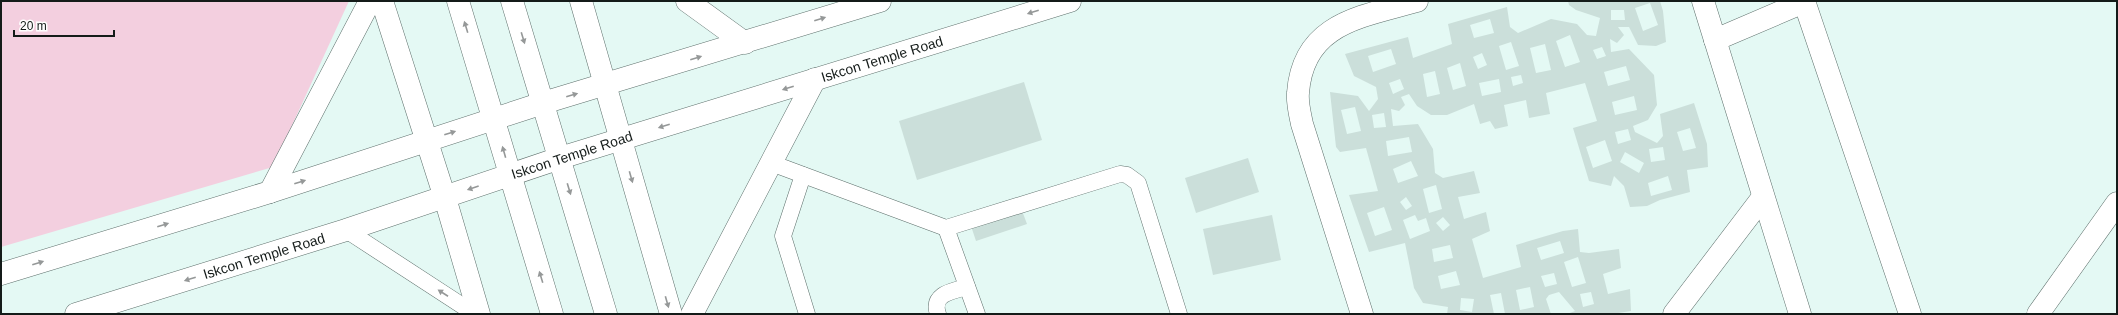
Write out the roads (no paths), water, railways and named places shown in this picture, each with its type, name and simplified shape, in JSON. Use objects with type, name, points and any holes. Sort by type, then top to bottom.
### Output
[{"type":"street","points":[[270,192],[370,1]]},
{"type":"street","points":[[382,1],[445,198],[479,314]]},
{"type":"street","points":[[458,1],[552,314]]},
{"type":"street","points":[[512,1],[606,314]]},
{"type":"street","points":[[581,1],[671,314]]},
{"type":"street","points":[[687,1],[745,43]]},
{"type":"street","points":[[1,274],[270,192],[543,103],[880,1]]},
{"type":"street","name":"Iskcon Temple Road","points":[[76,314],[346,230],[445,198],[560,158],[1070,1]]},
{"type":"street","points":[[1362,314],[1302,124],[1298,95],[1302,66],[1317,42],[1343,23],[1416,1]]},
{"type":"street","points":[[1703,1],[1800,314]]},
{"type":"street","points":[[1715,40],[1804,2],[1910,314]]},
{"type":"street","points":[[692,314],[815,79]]},
{"type":"street","points":[[1674,314],[1763,197]]},
{"type":"street","points":[[2038,314],[2117,203]]},
{"type":"lane","points":[[771,163],[946,228],[1120,174],[1127,175],[1138,183],[1179,314]]},
{"type":"lane","points":[[804,175],[783,236],[807,314]]},
{"type":"lane","points":[[946,228],[977,314]]},
{"type":"lane","points":[[346,230],[475,314]]},
{"type":"lane","points":[[938,314],[936,308],[937,300],[943,294],[967,287]]}]
